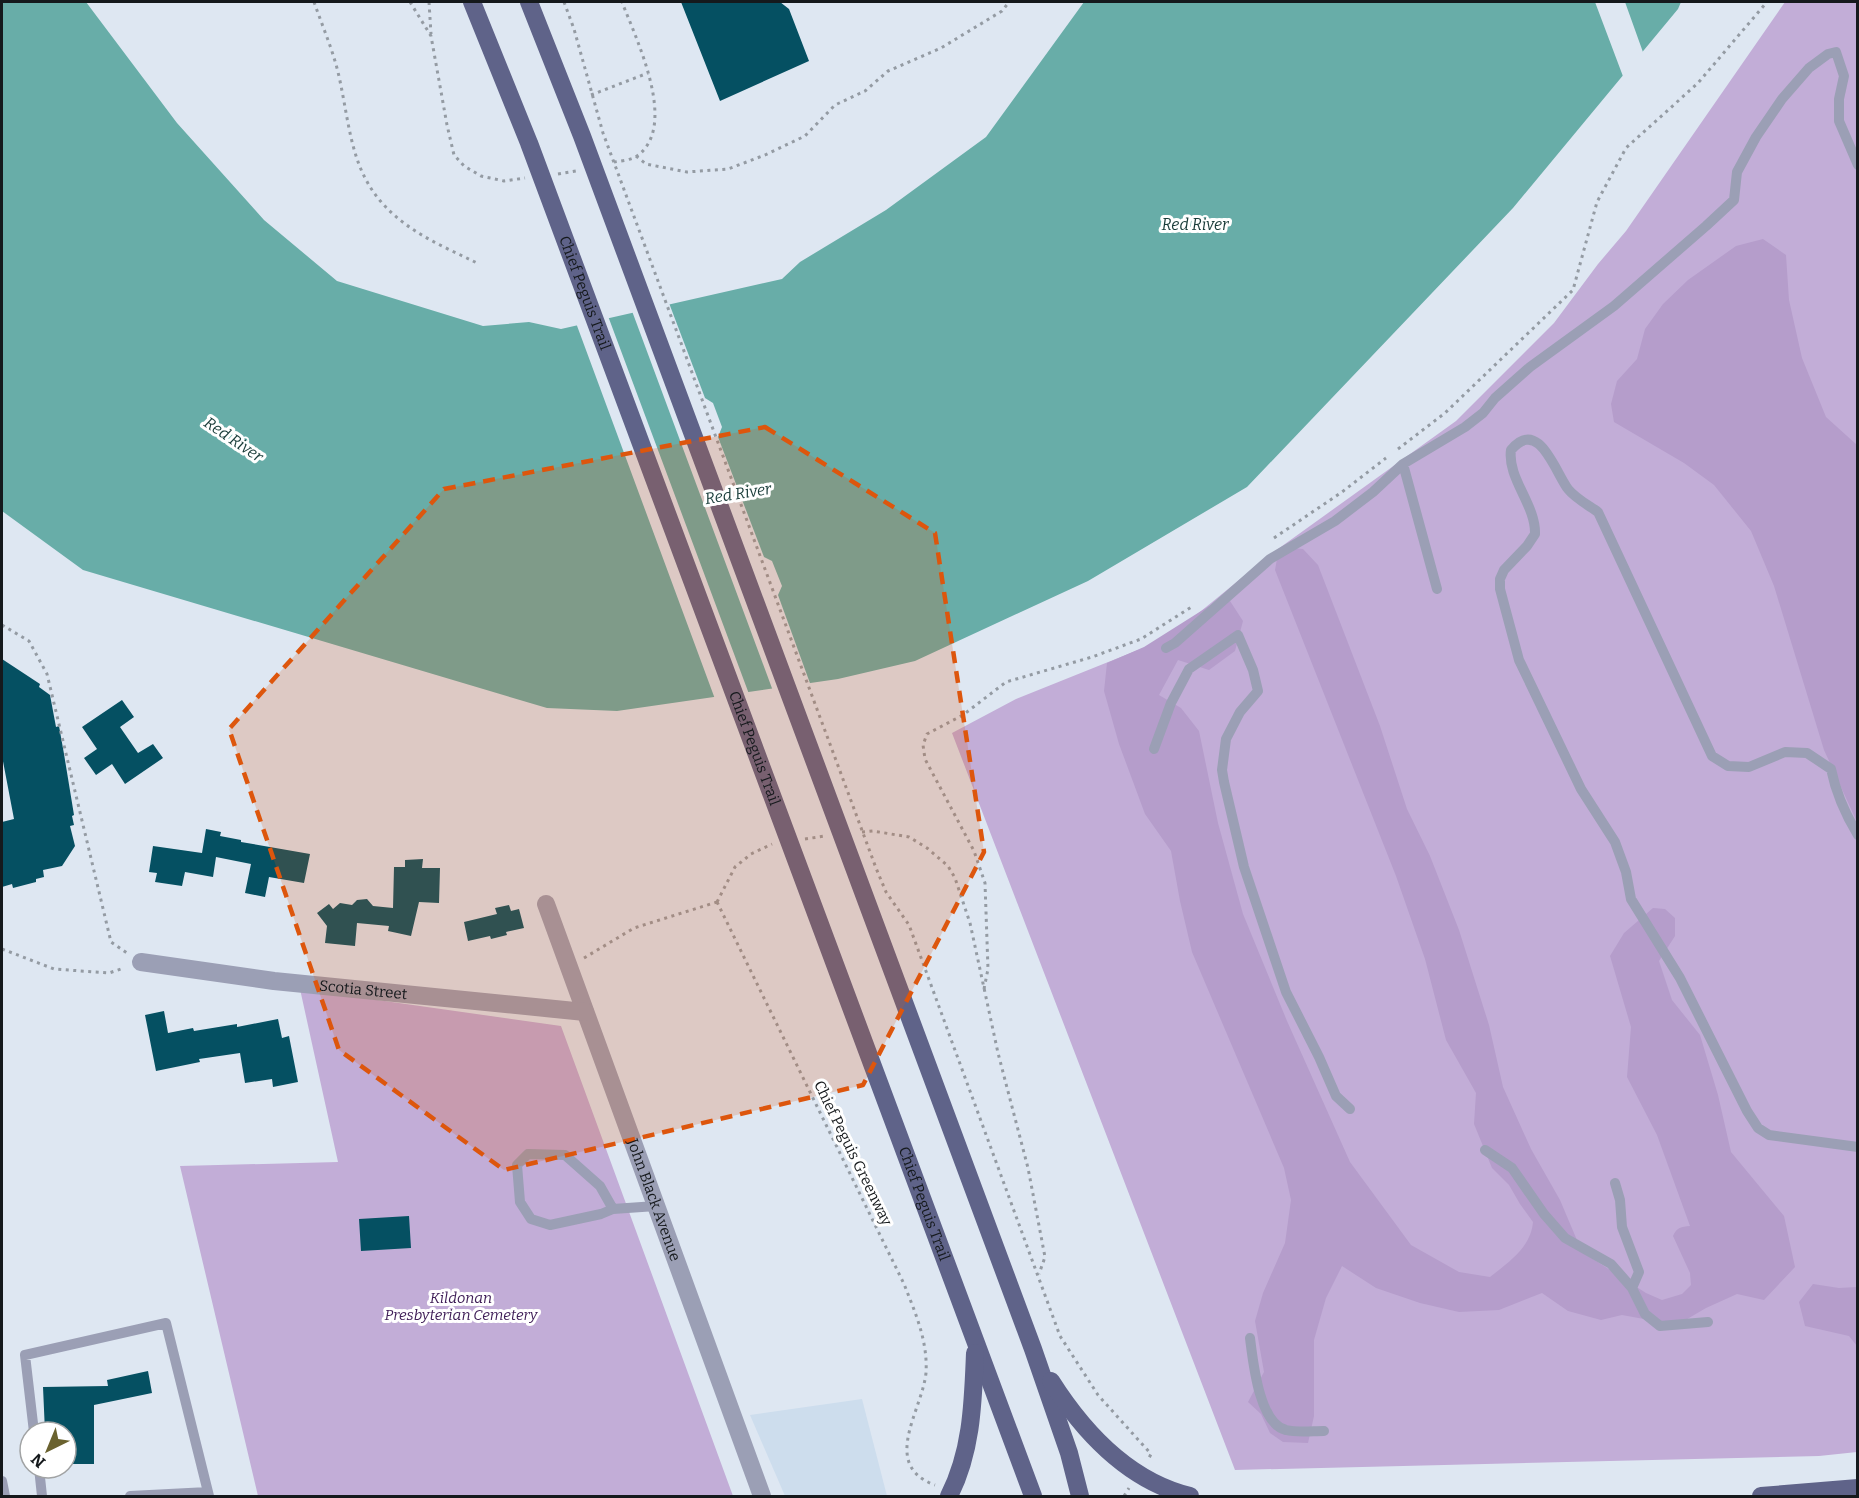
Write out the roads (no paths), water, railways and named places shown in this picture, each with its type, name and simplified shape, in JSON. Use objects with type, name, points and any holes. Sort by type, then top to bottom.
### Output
[{"type":"main road","name":"Chief Peguis Trail","points":[[472,2],[529,143],[1033,1497]]},
{"type":"main road","points":[[529,2],[582,136],[1033,1348],[1069,1453],[1080,1497]]},
{"type":"main road","points":[[943,1491],[963,1462],[971,1428],[976,1345]]},
{"type":"main road","points":[[1033,1348],[1053,1384],[1076,1418],[1110,1453],[1162,1488],[1190,1497]]},
{"type":"main road","points":[[1761,1497],[1821,1494],[1857,1488]]},
{"type":"street","name":"John Black Avenue","points":[[546,904],[762,1497]]},
{"type":"street","name":"Scotia Street","points":[[141,962],[274,981],[585,1012]]},
{"type":"lane","points":[[1166,648],[1175,643],[1270,558],[1335,521],[1373,492],[1403,464],[1465,427],[1483,413],[1495,398],[1530,366],[1614,306],[1734,200],[1737,172],[1756,137],[1782,99],[1809,68],[1828,54],[1836,52],[1844,76],[1839,99],[1839,121],[1857,165]]},
{"type":"lane","points":[[1857,835],[1847,818],[1831,769],[1807,753],[1785,752],[1749,767],[1728,766],[1712,756],[1598,512],[1569,490],[1542,445],[1533,441],[1524,441],[1516,445],[1511,450],[1511,466],[1533,520],[1535,534],[1504,570],[1500,579],[1502,600],[1519,660],[1581,789],[1615,842],[1626,872],[1631,899],[1680,978],[1747,1111],[1758,1128],[1769,1136],[1857,1147]]},
{"type":"lane","points":[[1403,464],[1437,590]]},
{"type":"lane","points":[[1154,749],[1171,703],[1189,669],[1238,635],[1253,670],[1258,691],[1236,719],[1226,739],[1222,770],[1244,867],[1286,992],[1336,1096],[1350,1109]]},
{"type":"lane","points":[[1485,1150],[1512,1168],[1544,1214],[1565,1238],[1611,1264],[1632,1288],[1644,1314],[1659,1326],[1708,1322]]},
{"type":"lane","points":[[613,1209],[600,1186],[565,1155],[528,1154],[517,1165],[520,1202],[531,1220],[550,1225],[601,1214],[613,1209],[656,1206]]},
{"type":"lane","points":[[1615,1183],[1620,1200],[1622,1227],[1639,1272],[1632,1288]]},
{"type":"lane","points":[[33,1420],[25,1355],[166,1323],[209,1494],[130,1497]]},
{"type":"lane","points":[[1250,1338],[1260,1395],[1272,1420],[1284,1430],[1324,1431]]},
{"type":"lane","points":[[40,1480],[42,1497]]},
{"type":"lane","points":[[2,1481],[5,1497]]},
{"type":"water","name":"Red River","points":[[2,2],[86,2],[177,123],[264,220],[337,281],[483,326],[529,322],[561,329],[782,279],[800,262],[886,210],[986,137],[1084,2],[1681,2],[1678,9],[1513,208],[1247,487],[1088,581],[915,661],[838,679],[617,711],[547,708],[83,570],[2,511]]},
{"type":"park label","name":"Kildonan Presbyterian Cemetery","points":[[461,1306]]}]
